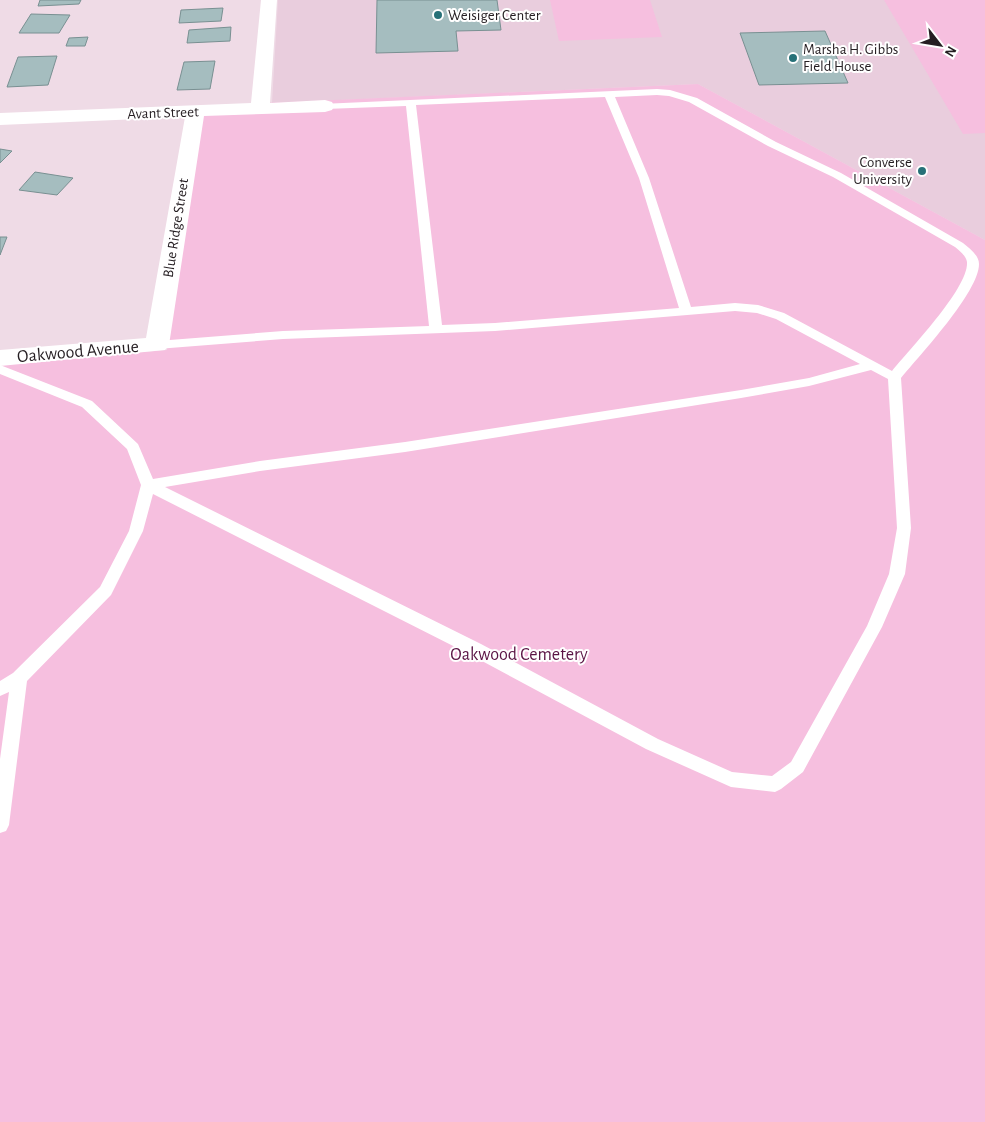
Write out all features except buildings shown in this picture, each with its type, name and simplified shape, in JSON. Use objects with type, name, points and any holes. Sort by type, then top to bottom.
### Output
[{"type":"street","points":[[260,109],[269,0]]},
{"type":"street","name":"Avant Street","points":[[0,119],[325,106]]},
{"type":"street","name":"Blue Ridge Street","points":[[157,345],[195,112]]},
{"type":"street","name":"Oakwood Avenue","points":[[0,358],[157,345]]},
{"type":"lane","points":[[148,485],[475,649],[652,744],[731,779],[775,784],[797,767],[874,627],[898,574],[904,528],[894,377],[961,294],[974,265],[972,257],[959,245],[837,175],[772,144],[693,100],[676,94],[657,92],[325,106]]},
{"type":"lane","points":[[609,94],[644,178],[686,311]]},
{"type":"lane","points":[[410,102],[436,329]]},
{"type":"lane","points":[[157,345],[283,335],[495,327],[735,307],[758,309],[780,316],[870,366],[894,377]]},
{"type":"lane","points":[[148,485],[260,466],[405,447],[741,394],[810,382],[870,366]]},
{"type":"lane","points":[[0,369],[86,404],[133,447],[148,485],[136,531],[106,591],[18,678],[0,689]]},
{"type":"lane","points":[[0,825],[18,678]]},
{"type":"shaded area","name":"Converse University","points":[[278,0],[985,0],[985,240],[698,84],[272,103]]},
{"type":"green space","points":[[550,0],[650,0],[662,37],[559,41]]},
{"type":"green space","points":[[884,0],[985,0],[985,133],[963,134]]},
{"type":"green space","name":"Oakwood Cemetery","points":[[698,84],[985,240],[985,1122],[0,1122],[0,364],[167,350],[200,106]]},
{"type":"place","name":"Weisiger Center","points":[[438,15]]},
{"type":"place","name":"Marsha H. Gibbs Field House","points":[[793,58]]},
{"type":"place","name":"Converse University","points":[[922,171]]}]
